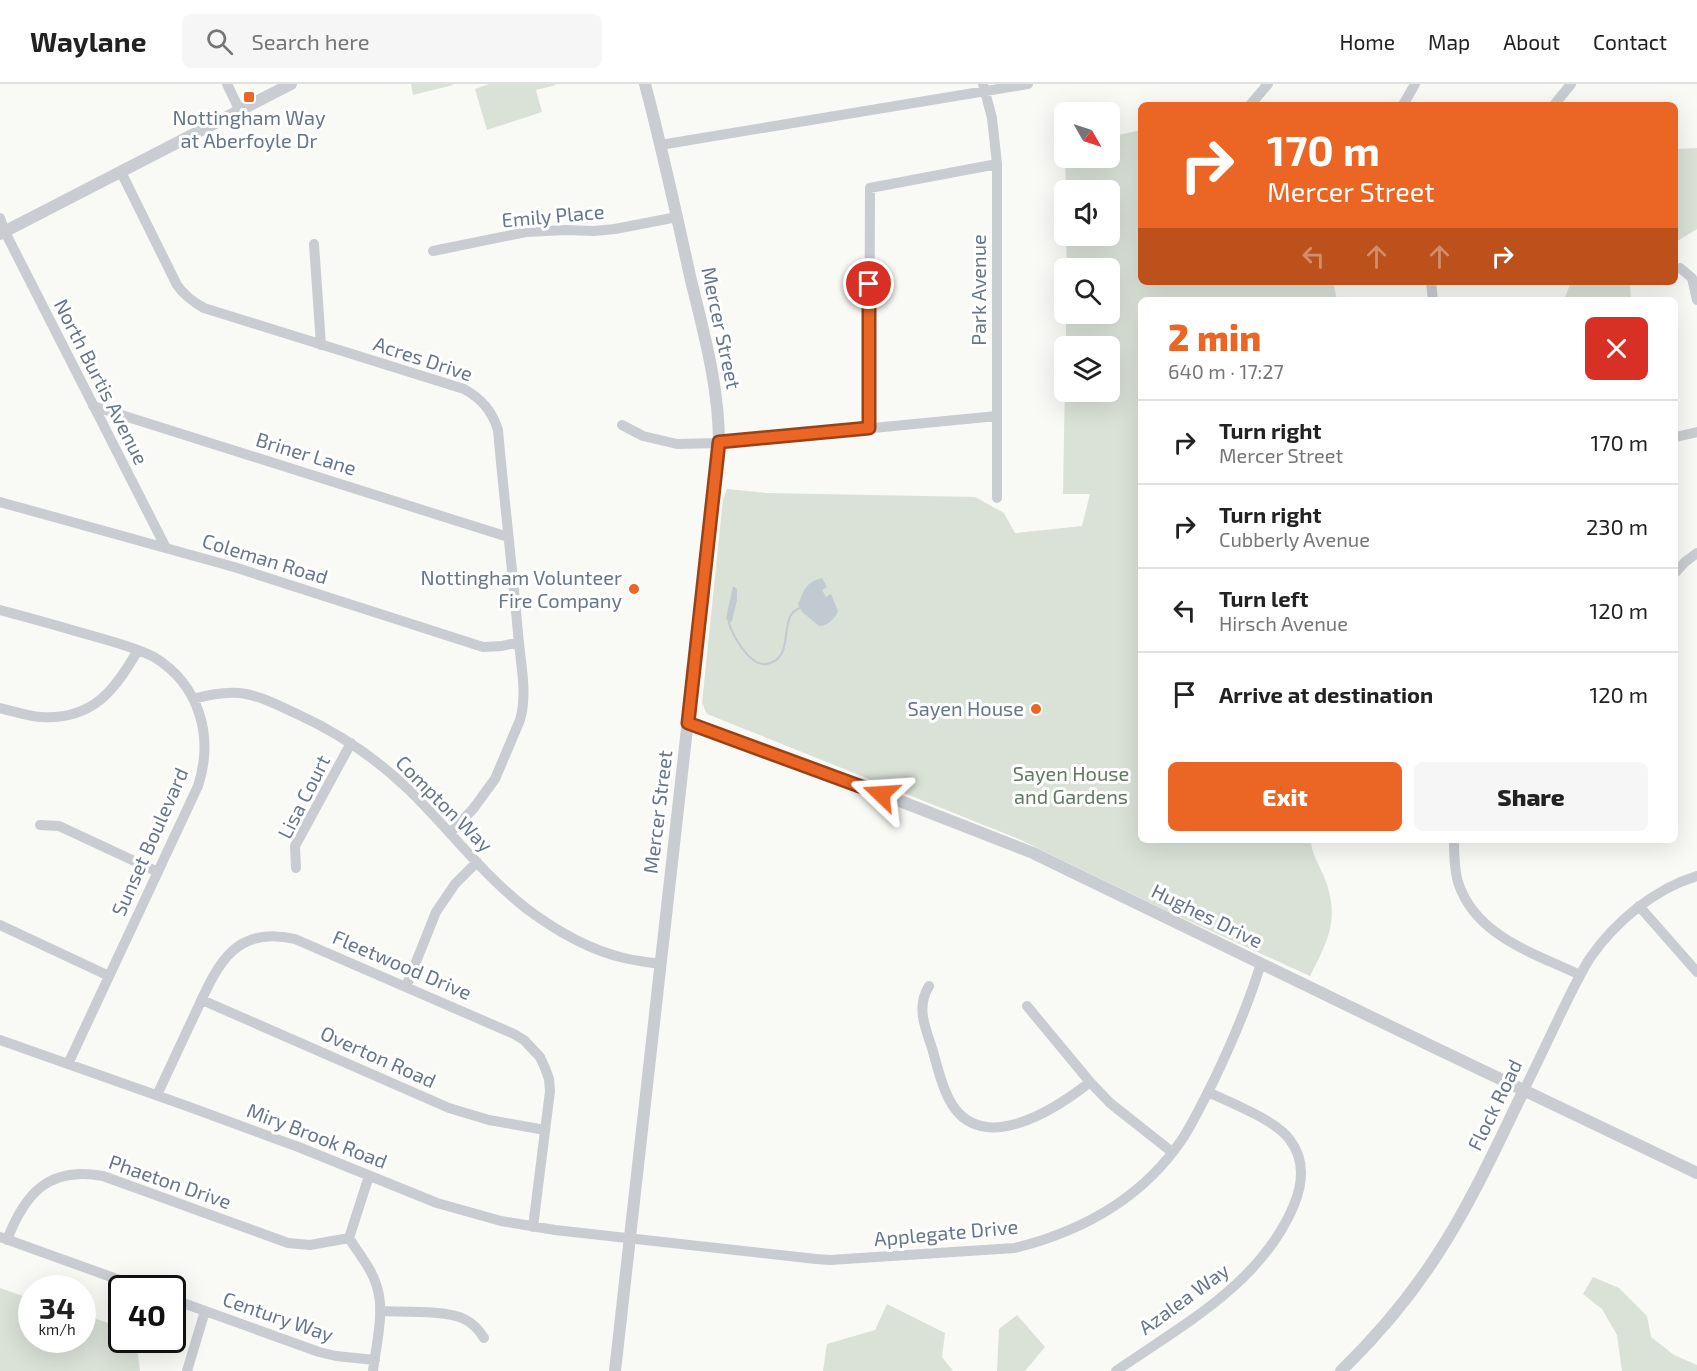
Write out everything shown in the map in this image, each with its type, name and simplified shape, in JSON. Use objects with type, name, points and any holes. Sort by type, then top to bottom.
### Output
[{"type":"street","points":[[226,84],[240,111]]},
{"type":"street","points":[[2,233],[291,84]]},
{"type":"street","name":"Mercer Street","points":[[615,1371],[719,442],[716,396],[645,84]]},
{"type":"street","points":[[660,145],[985,88],[1028,84]]},
{"type":"street","points":[[1253,102],[1268,84]]},
{"type":"street","points":[[1404,102],[1415,84]]},
{"type":"street","points":[[1556,102],[1571,84]]},
{"type":"street","name":"Park Avenue","points":[[985,88],[997,164],[997,498]]},
{"type":"street","points":[[869,428],[870,188],[997,164]]},
{"type":"street","name":"Acres Drive","points":[[121,172],[177,285],[186,297],[204,308],[464,389],[482,401],[494,418],[498,430],[524,698],[520,720],[495,779],[473,809],[450,833]]},
{"type":"street","name":"Emily Place","points":[[433,251],[526,232],[615,229],[677,217]]},
{"type":"street","name":"North Burtis Avenue","points":[[0,218],[2,233],[166,548]]},
{"type":"street","points":[[314,243],[321,345]]},
{"type":"street","points":[[1680,268],[1692,278],[1697,300]]},
{"type":"street","name":"Briner Lane","points":[[93,406],[508,537]]},
{"type":"street","points":[[622,425],[643,436],[676,444],[997,416]]},
{"type":"street","points":[[1678,437],[1697,432]]},
{"type":"street","name":"Coleman Road","points":[[0,502],[234,567],[483,646],[502,646],[519,642]]},
{"type":"street","points":[[1678,570],[1697,553]]},
{"type":"street","name":"Sunset Boulevard","points":[[0,610],[138,650],[153,657],[171,670],[194,699],[204,732],[202,772],[198,786],[68,1064]]},
{"type":"street","points":[[0,708],[41,717],[62,716],[82,710],[95,704],[115,687],[138,650]]},
{"type":"street","name":"Compton Way","points":[[194,699],[236,692],[256,696],[304,717],[351,743],[410,790],[507,893],[528,910],[574,938],[623,958],[660,964]]},
{"type":"street","name":"Hughes Drive","points":[[688,723],[1033,853],[1697,1173]]},
{"type":"street","name":"Lisa Court","points":[[296,868],[295,846],[351,743]]},
{"type":"street","points":[[40,825],[59,826],[158,872]]},
{"type":"street","points":[[1454,843],[1458,882],[1478,917],[1504,938],[1580,975]]},
{"type":"street","points":[[406,987],[436,912],[455,884],[477,862]]},
{"type":"street","name":"Flock Road","points":[[1341,1371],[1391,1318],[1439,1253],[1469,1201],[1590,958],[1612,931],[1639,906],[1697,876]]},
{"type":"street","points":[[1639,906],[1697,972]]},
{"type":"street","points":[[0,926],[109,976]]},
{"type":"street","name":"Fleetwood Drive","points":[[157,1095],[214,973],[229,954],[249,941],[272,936],[295,939],[514,1034],[533,1048],[543,1062],[549,1079],[550,1092],[533,1227]]},
{"type":"street","name":"Applegate Drive","points":[[629,1238],[830,1260],[1015,1248],[1066,1232],[1106,1211],[1139,1187],[1173,1152],[1194,1120],[1242,1020],[1261,963]]},
{"type":"street","points":[[929,986],[923,999],[922,1017],[950,1101],[962,1116],[971,1122],[1001,1127],[1032,1118],[1066,1100],[1090,1082]]},
{"type":"street","name":"Overton Road","points":[[202,1000],[449,1108],[489,1120],[545,1130]]},
{"type":"street","points":[[1027,1006],[1090,1082],[1127,1117],[1173,1152]]},
{"type":"street","name":"Miry Brook Road","points":[[0,1040],[290,1144],[437,1203],[533,1227],[629,1238]]},
{"type":"street","name":"Azalea Way","points":[[1116,1371],[1212,1305],[1246,1276],[1282,1228],[1299,1193],[1300,1160],[1296,1149],[1283,1131],[1208,1092]]},
{"type":"street","name":"Phaeton Drive","points":[[4,1238],[19,1211],[34,1192],[54,1180],[80,1174],[103,1176],[288,1243],[310,1245],[349,1238]]},
{"type":"street","points":[[369,1176],[349,1238],[373,1275],[377,1287],[380,1311],[374,1366]]},
{"type":"street","points":[[4,1238],[108,1276]]},
{"type":"street","name":"Century Way","points":[[186,1304],[319,1352],[374,1366]]},
{"type":"street","points":[[187,1371],[206,1311]]},
{"type":"street","points":[[380,1311],[450,1314],[473,1324],[484,1338]]},
{"type":"green space","points":[[411,84],[452,84],[453,85],[413,95]]},
{"type":"green space","points":[[489,84],[556,85],[536,90],[542,112],[487,130],[475,89]]},
{"type":"green space","name":"Sayen House and Gardens","points":[[1138,131],[1138,285],[1334,285],[1336,297],[1138,297],[1138,843],[1311,843],[1329,893],[1332,918],[1327,940],[1310,976],[1167,911],[1021,840],[707,714],[702,703],[723,499],[727,489],[766,493],[975,497],[1004,513],[1015,533],[1082,526],[1090,494],[1063,494],[1065,402],[1120,402],[1120,336],[1066,336],[1066,324],[1120,324],[1120,258],[1067,258],[1066,246],[1120,246],[1120,180],[1066,180],[1065,168],[1120,168],[1120,135]]},
{"type":"green space","points":[[1697,148],[1697,229],[1678,241],[1678,149]]},
{"type":"green space","points":[[1570,285],[1630,285],[1631,297],[1565,297]]},
{"type":"green space","points":[[1593,1277],[1619,1288],[1647,1316],[1651,1337],[1674,1355],[1697,1365],[1697,1371],[1622,1371],[1617,1335],[1602,1309],[1583,1294]]},
{"type":"green space","points":[[0,1288],[18,1294],[18,1353],[96,1353],[96,1319],[108,1323],[108,1353],[138,1353],[140,1371],[0,1371]]},
{"type":"green space","points":[[887,1304],[945,1333],[942,1357],[953,1371],[823,1371],[827,1344],[875,1330]]},
{"type":"green space","points":[[1017,1315],[1045,1347],[1025,1371],[997,1371],[999,1329]]},
{"type":"shaded area","points":[[822,578],[827,587],[822,590],[826,597],[831,594],[838,611],[830,622],[819,626],[802,612],[798,604],[808,585]]},
{"type":"shaded area","points":[[733,586],[737,589],[737,600],[732,621],[729,623],[726,618]]},
{"type":"waterway","points":[[729,623],[738,642],[749,656],[758,663],[767,664],[781,655],[790,617],[800,608]]},
{"type":"place","name":"Nottingham Way at Aberfoyle Dr","points":[[249,97]]},
{"type":"place","name":"Nottingham Volunteer Fire Company","points":[[634,589]]},
{"type":"place","name":"Sayen House","points":[[1036,709]]},
{"type":"route","points":[[869,284],[869,428],[719,442],[688,723],[881,794]]}]
